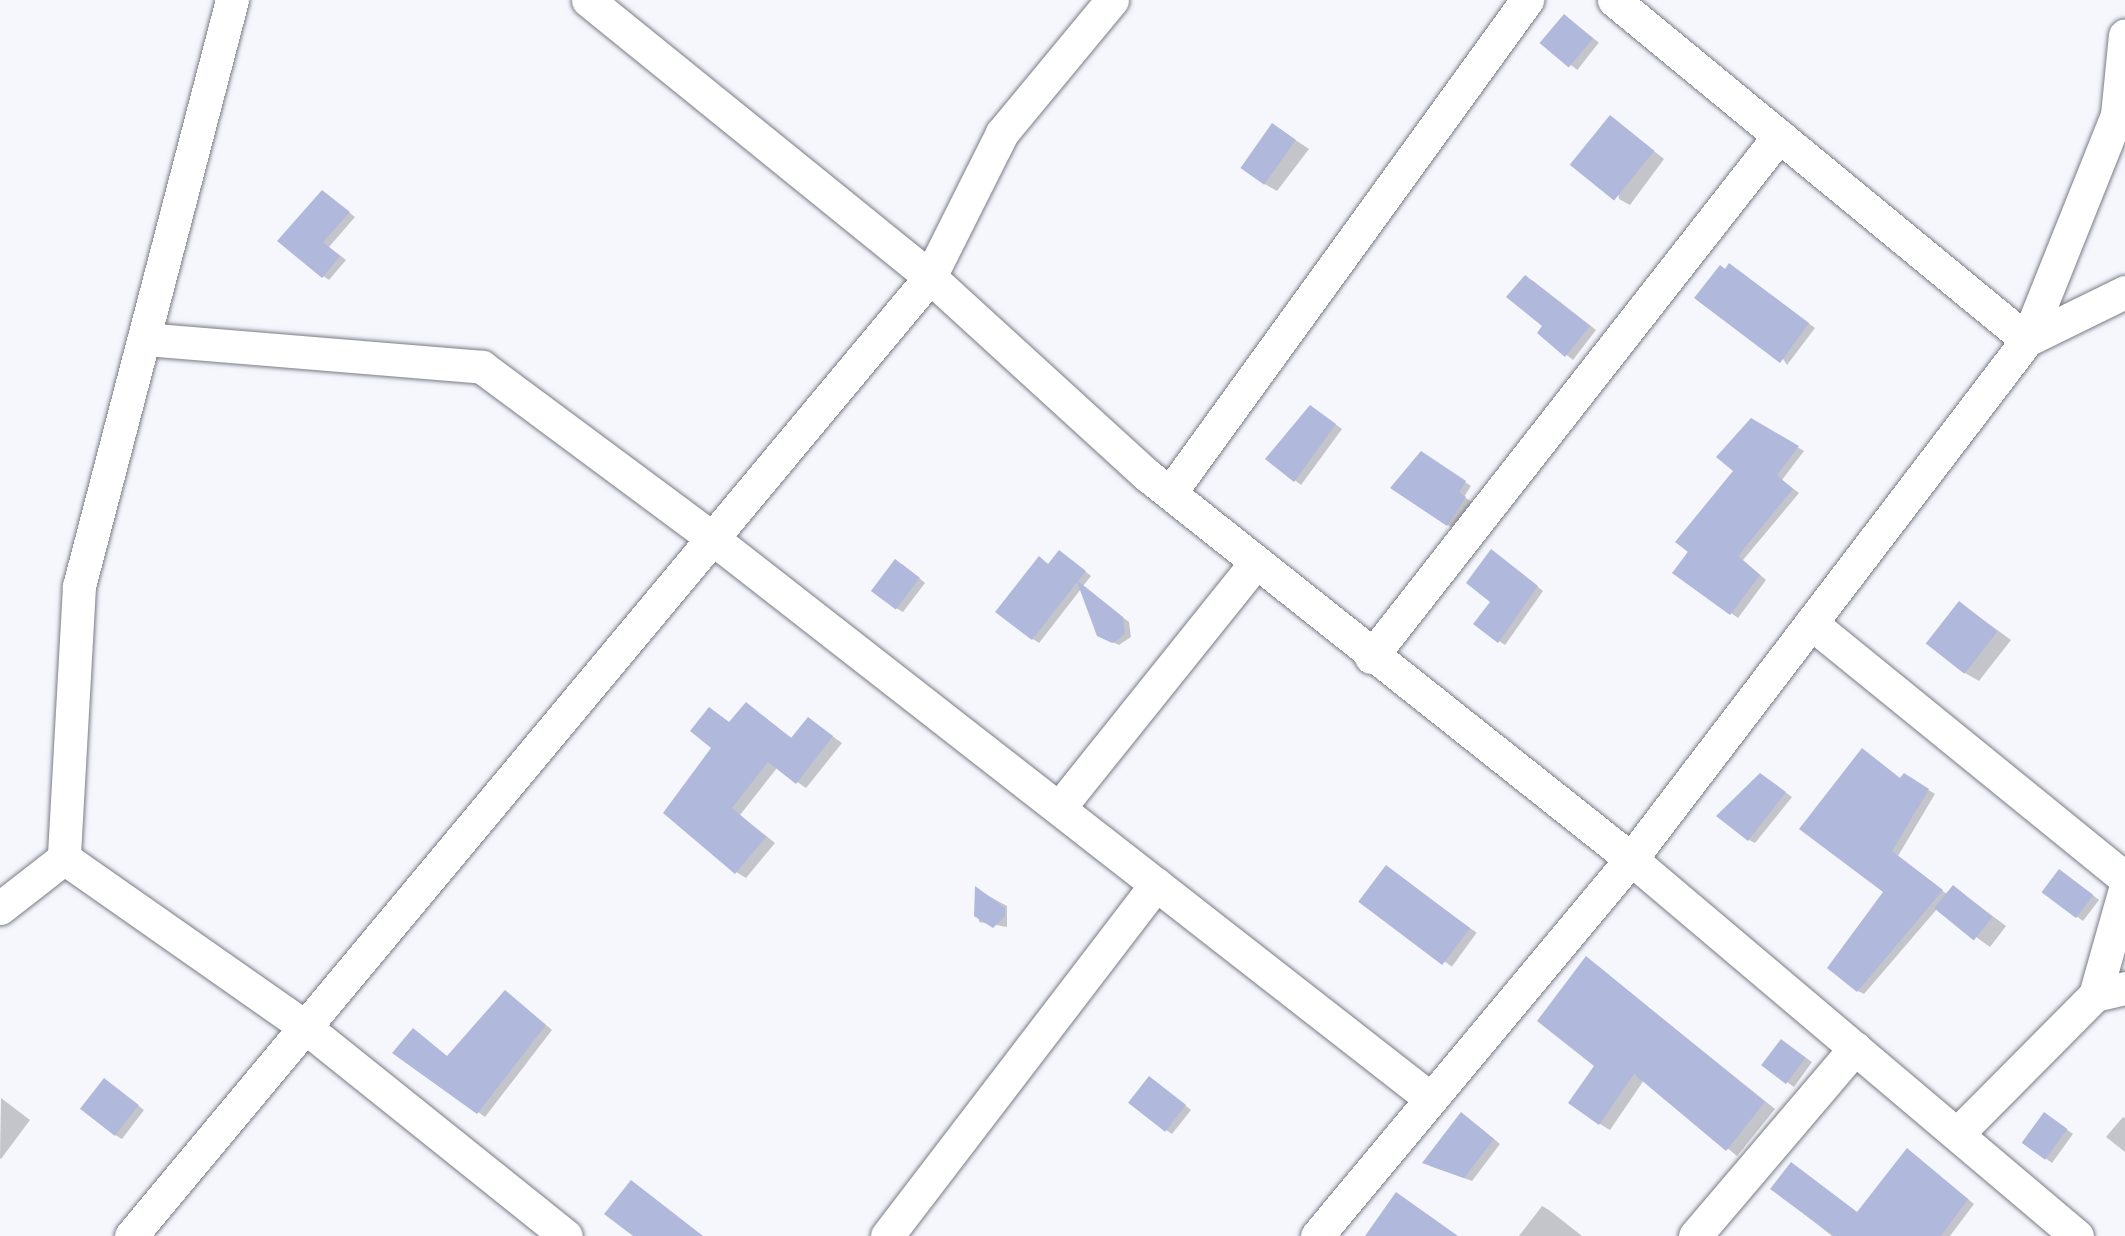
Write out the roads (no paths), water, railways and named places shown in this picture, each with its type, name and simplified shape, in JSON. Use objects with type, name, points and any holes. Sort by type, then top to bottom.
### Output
[{"type":"street","points":[[0,908],[64,858],[79,586],[232,0]]},
{"type":"street","points":[[588,0],[930,277],[1170,493],[1371,657],[1631,859],[2072,1234]]},
{"type":"street","points":[[131,1236],[930,277],[1002,133],[1112,0]]},
{"type":"street","points":[[1170,493],[1527,0]]},
{"type":"street","points":[[1614,0],[2027,340]]},
{"type":"street","points":[[1317,1236],[1631,859],[2027,340],[2117,116],[2125,35]]},
{"type":"street","points":[[1371,657],[1779,136]]},
{"type":"street","points":[[2027,340],[2125,292]]},
{"type":"street","points":[[144,339],[482,367],[712,538],[1431,1099]]},
{"type":"street","points":[[1059,808],[1255,563]]},
{"type":"street","points":[[1811,623],[2125,878]]},
{"type":"street","points":[[64,858],[305,1027],[566,1236]]},
{"type":"street","points":[[887,1236],[1156,884]]},
{"type":"street","points":[[1957,1134],[2110,992],[2125,889]]},
{"type":"street","points":[[1695,1236],[1855,1048]]}]
